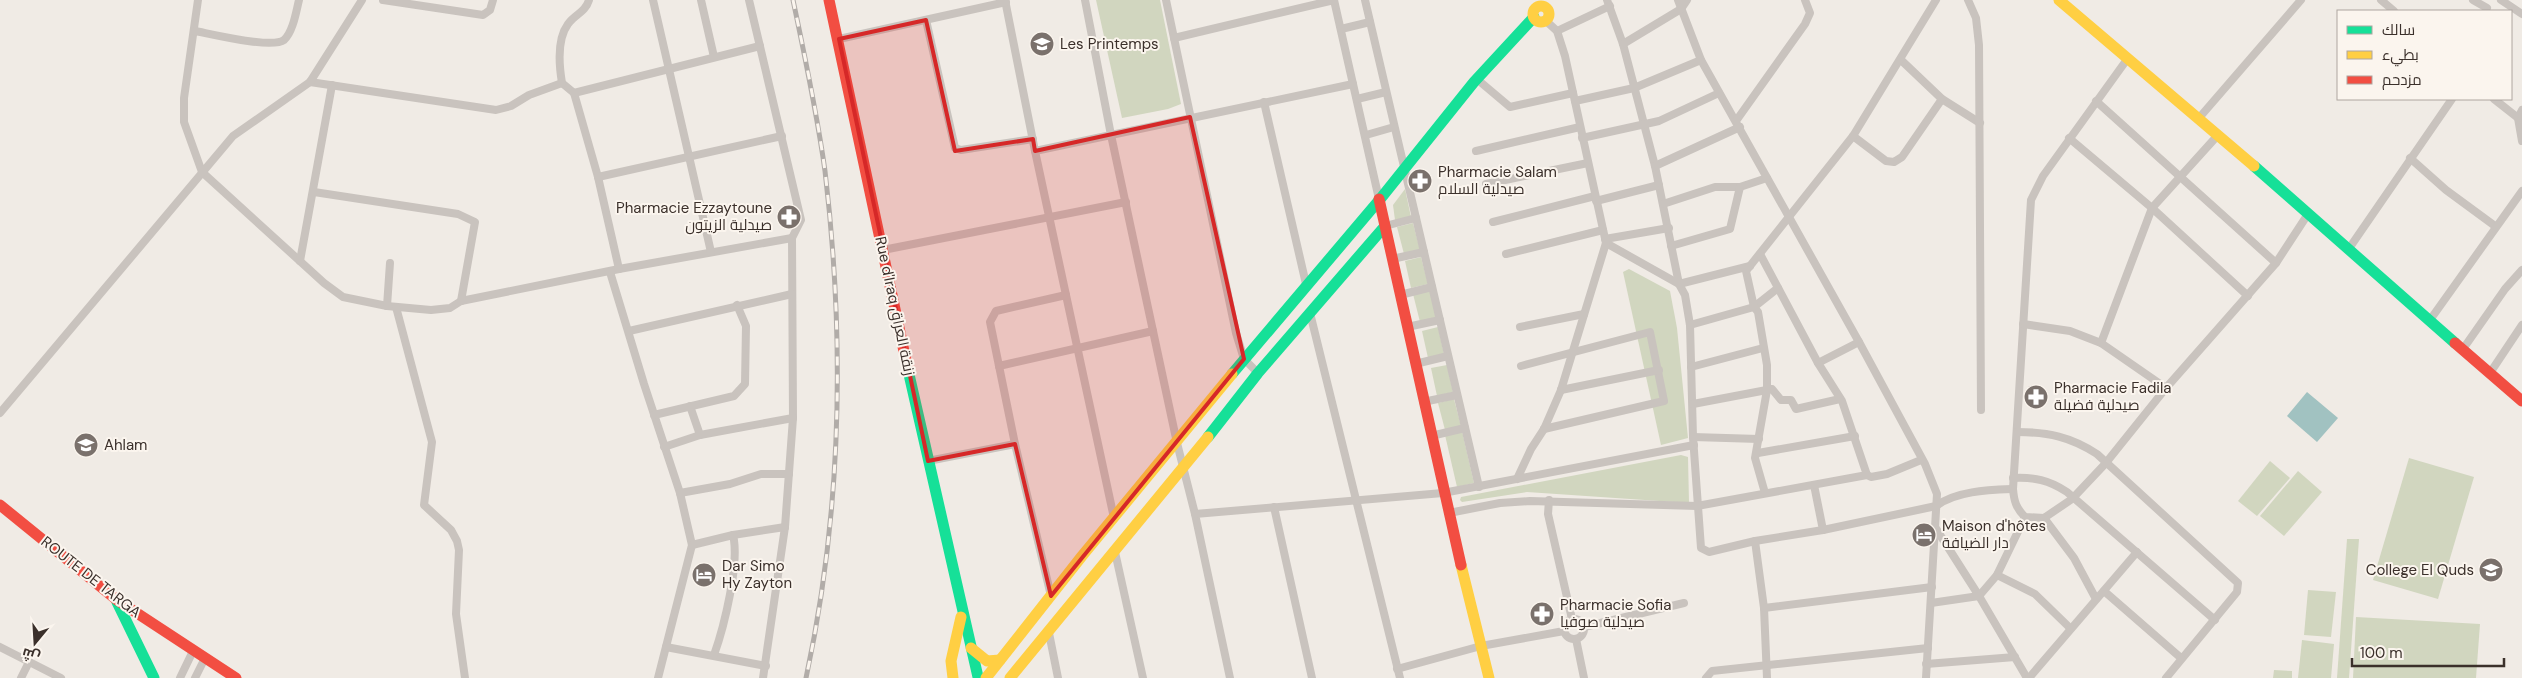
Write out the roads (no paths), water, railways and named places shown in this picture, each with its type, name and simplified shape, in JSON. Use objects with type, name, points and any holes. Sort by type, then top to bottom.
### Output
[{"type":"street","points":[[198,0],[184,98],[184,122],[202,172],[300,261],[343,297],[396,307],[431,310],[450,308],[461,301],[614,270],[792,238]]},
{"type":"street","points":[[194,31],[263,43],[280,42],[288,35],[299,0]]},
{"type":"street","points":[[0,413],[202,172],[242,129],[310,82],[362,0]]},
{"type":"street","points":[[383,0],[483,15],[490,10],[493,0]]},
{"type":"street","points":[[589,0],[587,7],[569,23],[563,34],[559,67],[562,83],[574,93],[598,177],[614,270],[629,331],[680,493],[692,545],[658,678]]},
{"type":"street","points":[[652,0],[711,252]]},
{"type":"street","points":[[702,0],[714,57]]},
{"type":"street","points":[[749,0],[801,217],[800,224],[792,238],[793,418],[789,474],[784,527],[763,678]]},
{"type":"street","name":"Rue d'Iraq زنقة العراق","points":[[829,0],[839,39],[928,461],[979,678]]},
{"type":"street","points":[[1085,0],[1111,135],[1176,443],[1195,514],[1230,678]]},
{"type":"street","points":[[1166,0],[1236,333],[1244,359],[1258,373]]},
{"type":"street","points":[[1174,38],[1334,0],[1366,135],[1443,493],[1489,678]]},
{"type":"street","points":[[1365,0],[1479,487]]},
{"type":"street","points":[[1678,0],[1701,60],[1859,342],[1921,460],[1925,464],[1936,494],[1926,678]]},
{"type":"street","points":[[1623,44],[1681,9],[1687,0]]},
{"type":"street","points":[[1655,166],[1738,124],[1805,24],[1810,13],[1805,0]]},
{"type":"street","points":[[1765,493],[1756,464],[1761,418],[1767,390],[1767,365],[1759,317],[1754,307],[1746,272],[1853,136],[1936,0]]},
{"type":"street","points":[[1968,0],[1974,11],[1977,27],[1980,123],[1980,410]]},
{"type":"street","points":[[2200,118],[2301,0]]},
{"type":"street","points":[[2381,0],[2391,10]]},
{"type":"street","points":[[2473,0],[2486,10],[2491,0]]},
{"type":"street","points":[[2501,0],[2522,14]]},
{"type":"street","points":[[839,39],[1006,1],[1035,152],[1114,518]]},
{"type":"street","points":[[2066,2],[2522,401]]},
{"type":"street","points":[[1557,31],[1609,3],[1623,44],[1655,166],[1679,284],[1685,296],[1690,324],[1697,506],[1700,546],[1704,551],[1709,552],[1755,541],[1823,530],[1936,506],[1943,501],[1976,492],[2013,489]]},
{"type":"street","points":[[1517,479],[1531,449],[1544,429],[1561,390],[1605,241],[1574,97],[1557,31],[1545,20],[1537,21],[1538,6]]},
{"type":"street","points":[[979,678],[1000,660],[1244,359],[1538,6]]},
{"type":"street","points":[[926,20],[955,148],[961,150],[1033,139]]},
{"type":"street","points":[[1341,28],[1370,22]]},
{"type":"street","points":[[574,93],[760,46]]},
{"type":"street","points":[[2128,58],[2037,185],[2031,200],[2013,478],[2017,509],[2025,517],[2044,518],[2072,499],[2105,464],[2166,388],[2276,263],[2308,214]]},
{"type":"street","points":[[1478,80],[1510,107],[1634,88],[1672,70],[1701,60]]},
{"type":"street","points":[[1900,60],[1942,99],[1980,123]]},
{"type":"street","points":[[310,82],[496,110],[511,106],[529,95],[562,83]]},
{"type":"street","points":[[300,261],[314,192],[332,84]]},
{"type":"street","points":[[1035,152],[1190,117],[1353,84]]},
{"type":"street","points":[[1358,99],[1386,92]]},
{"type":"street","points":[[1582,138],[1659,121],[1719,93]]},
{"type":"street","points":[[1853,136],[1886,161],[1894,162],[1902,157],[1942,99]]},
{"type":"street","points":[[2348,250],[2451,100]]},
{"type":"street","points":[[2495,100],[2520,119]]},
{"type":"street","points":[[1264,102],[1306,284]]},
{"type":"street","points":[[2096,102],[2276,263]]},
{"type":"street","points":[[2522,110],[2520,119],[2522,141]]},
{"type":"street","points":[[1366,135],[1394,127]]},
{"type":"street","points":[[1476,151],[1580,127]]},
{"type":"street","points":[[2101,342],[2152,208],[2218,135]]},
{"type":"street","points":[[598,177],[782,136]]},
{"type":"street","points":[[2070,138],[2152,208],[2248,296]]},
{"type":"street","points":[[2410,158],[2446,190],[2496,226]]},
{"type":"street","points":[[1486,184],[1588,163]]},
{"type":"street","points":[[1663,204],[1715,187],[1740,187],[1767,178]]},
{"type":"street","points":[[1493,222],[1659,185]]},
{"type":"street","points":[[1671,246],[1730,229],[1740,187]]},
{"type":"street","points":[[2430,320],[2522,191]]},
{"type":"street","points":[[314,192],[458,214],[475,222],[461,301]]},
{"type":"street","points":[[883,250],[1126,202]]},
{"type":"street","points":[[1010,678],[1183,469],[1258,373],[1385,226],[1416,218]]},
{"type":"street","points":[[1605,241],[1669,228]]},
{"type":"street","points":[[1506,254],[1603,230]]},
{"type":"street","points":[[1605,241],[1679,284],[1750,266]]},
{"type":"street","points":[[1392,259],[1424,252]]},
{"type":"street","points":[[1760,254],[1818,363],[1840,398],[1867,474]]},
{"type":"street","points":[[387,306],[390,263]]},
{"type":"street","points":[[2463,349],[2505,289],[2522,270]]},
{"type":"street","points":[[1400,295],[1432,287]]},
{"type":"street","points":[[1690,324],[1754,307],[1778,288]]},
{"type":"street","points":[[629,331],[792,294]]},
{"type":"street","points":[[1051,596],[1015,444],[991,328],[993,313],[1066,295]]},
{"type":"street","points":[[654,415],[734,396],[745,384],[746,326],[737,305]]},
{"type":"street","points":[[396,307],[432,442],[424,505],[451,530],[458,550],[456,614],[465,678]]},
{"type":"street","points":[[1310,313],[1400,678]]},
{"type":"street","points":[[1520,327],[1584,314]]},
{"type":"street","points":[[1407,327],[1440,320]]},
{"type":"street","points":[[2023,324],[2070,331],[2101,342],[2166,388]]},
{"type":"street","points":[[2490,372],[2522,325]]},
{"type":"street","points":[[1000,366],[1153,331]]},
{"type":"street","points":[[1521,366],[1572,350],[1650,332],[1664,401],[1544,429]]},
{"type":"street","points":[[1818,363],[1859,342]]},
{"type":"street","points":[[1691,367],[1763,348]]},
{"type":"street","points":[[1415,364],[1448,356]]},
{"type":"street","points":[[1561,390],[1659,370]]},
{"type":"street","points":[[1693,404],[1767,390],[1774,390],[1781,400],[1791,400],[1796,409],[1840,398]]},
{"type":"street","points":[[1423,402],[1457,395]]},
{"type":"street","points":[[690,406],[700,435]]},
{"type":"street","points":[[664,447],[700,435],[793,418]]},
{"type":"street","points":[[1431,436],[1465,428]]},
{"type":"street","points":[[2017,432],[2040,432],[2074,440],[2097,454],[2105,464],[2238,583],[2237,592],[2166,678]]},
{"type":"street","points":[[1758,453],[1855,436]]},
{"type":"street","points":[[1195,514],[1443,493],[1694,441],[1759,439]]},
{"type":"street","points":[[928,461],[1015,444]]},
{"type":"street","points":[[1449,513],[1500,504],[1549,500],[1697,506],[1867,474],[1871,477],[1886,474],[1921,460]]},
{"type":"street","points":[[680,493],[730,484],[761,474],[789,474]]},
{"type":"street","points":[[2013,478],[2035,478],[2054,484],[2137,552],[2215,620]]},
{"type":"street","points":[[1814,485],[1823,530]]},
{"type":"street","points":[[1549,500],[1548,514],[1572,618]]},
{"type":"street","name":"ROUTE DE TARGA","points":[[0,505],[116,600],[236,678]]},
{"type":"street","points":[[1274,507],[1312,678]]},
{"type":"street","points":[[1931,604],[1979,596],[1997,575],[2025,517]]},
{"type":"street","points":[[2044,518],[2074,558],[2096,599]]},
{"type":"street","points":[[692,545],[733,535],[784,527]]},
{"type":"street","points":[[1935,527],[2028,678],[2137,552]]},
{"type":"street","points":[[714,655],[728,607],[733,562],[733,535]]},
{"type":"street","points":[[1755,541],[1764,608],[1767,678]]},
{"type":"street","points":[[1115,552],[1143,678]]},
{"type":"street","points":[[1997,575],[2035,594],[2070,628]]},
{"type":"street","points":[[1764,608],[1932,587]]},
{"type":"street","points":[[2104,591],[2181,658]]},
{"type":"street","points":[[116,600],[154,678]]},
{"type":"street","points":[[1584,627],[1684,602]]},
{"type":"street","name":"Rue d'Iraq زنقة العراق","points":[[953,678],[951,661],[962,612]]},
{"type":"street","points":[[1572,618],[1580,620],[1584,627],[1583,634],[1576,639],[1568,637],[1564,631],[1566,623],[1572,618]]},
{"type":"street","points":[[1397,669],[1481,646],[1564,631]]},
{"type":"street","points":[[1049,633],[1058,678]]},
{"type":"street","points":[[1576,639],[1584,678]]},
{"type":"street","points":[[970,646],[987,660],[1000,660]]},
{"type":"street","points":[[0,647],[60,678]]},
{"type":"street","points":[[666,647],[766,666]]},
{"type":"street","points":[[1706,678],[1712,672],[1928,648]]},
{"type":"street","points":[[180,678],[193,651]]},
{"type":"street","points":[[1926,664],[2015,657]]},
{"type":"street","points":[[195,678],[205,658]]},
{"type":"street","points":[[945,678],[951,661]]},
{"type":"street","points":[[21,678],[29,662]]},
{"type":"water","points":[[2307,392],[2338,418],[2317,442],[2287,416]]},
{"type":"railway","points":[[793,0],[815,106],[825,171],[836,298],[837,362],[833,489],[827,552],[806,678]]},
{"type":"place","name":"Les Printemps","points":[[1042,44]]},
{"type":"place","name":"Pharmacie Salam صيدلية السلام","points":[[1420,181]]},
{"type":"place","name":"Pharmacie Ezzaytoune صيدلية الزيتون","points":[[789,217]]},
{"type":"place","name":"Pharmacie Fadila صيدلية فضيلة","points":[[2036,397]]},
{"type":"place","name":"Ahlam","points":[[86,445]]},
{"type":"place","name":"Maison d'hôtes دار الضيافة","points":[[1924,535]]},
{"type":"place","name":"College El Quds","points":[[2491,570]]},
{"type":"place","name":"Dar Simo Hy Zayton","points":[[704,575]]},
{"type":"place","name":"Pharmacie Sofia صيدلية صوفيا","points":[[1542,614]]}]
